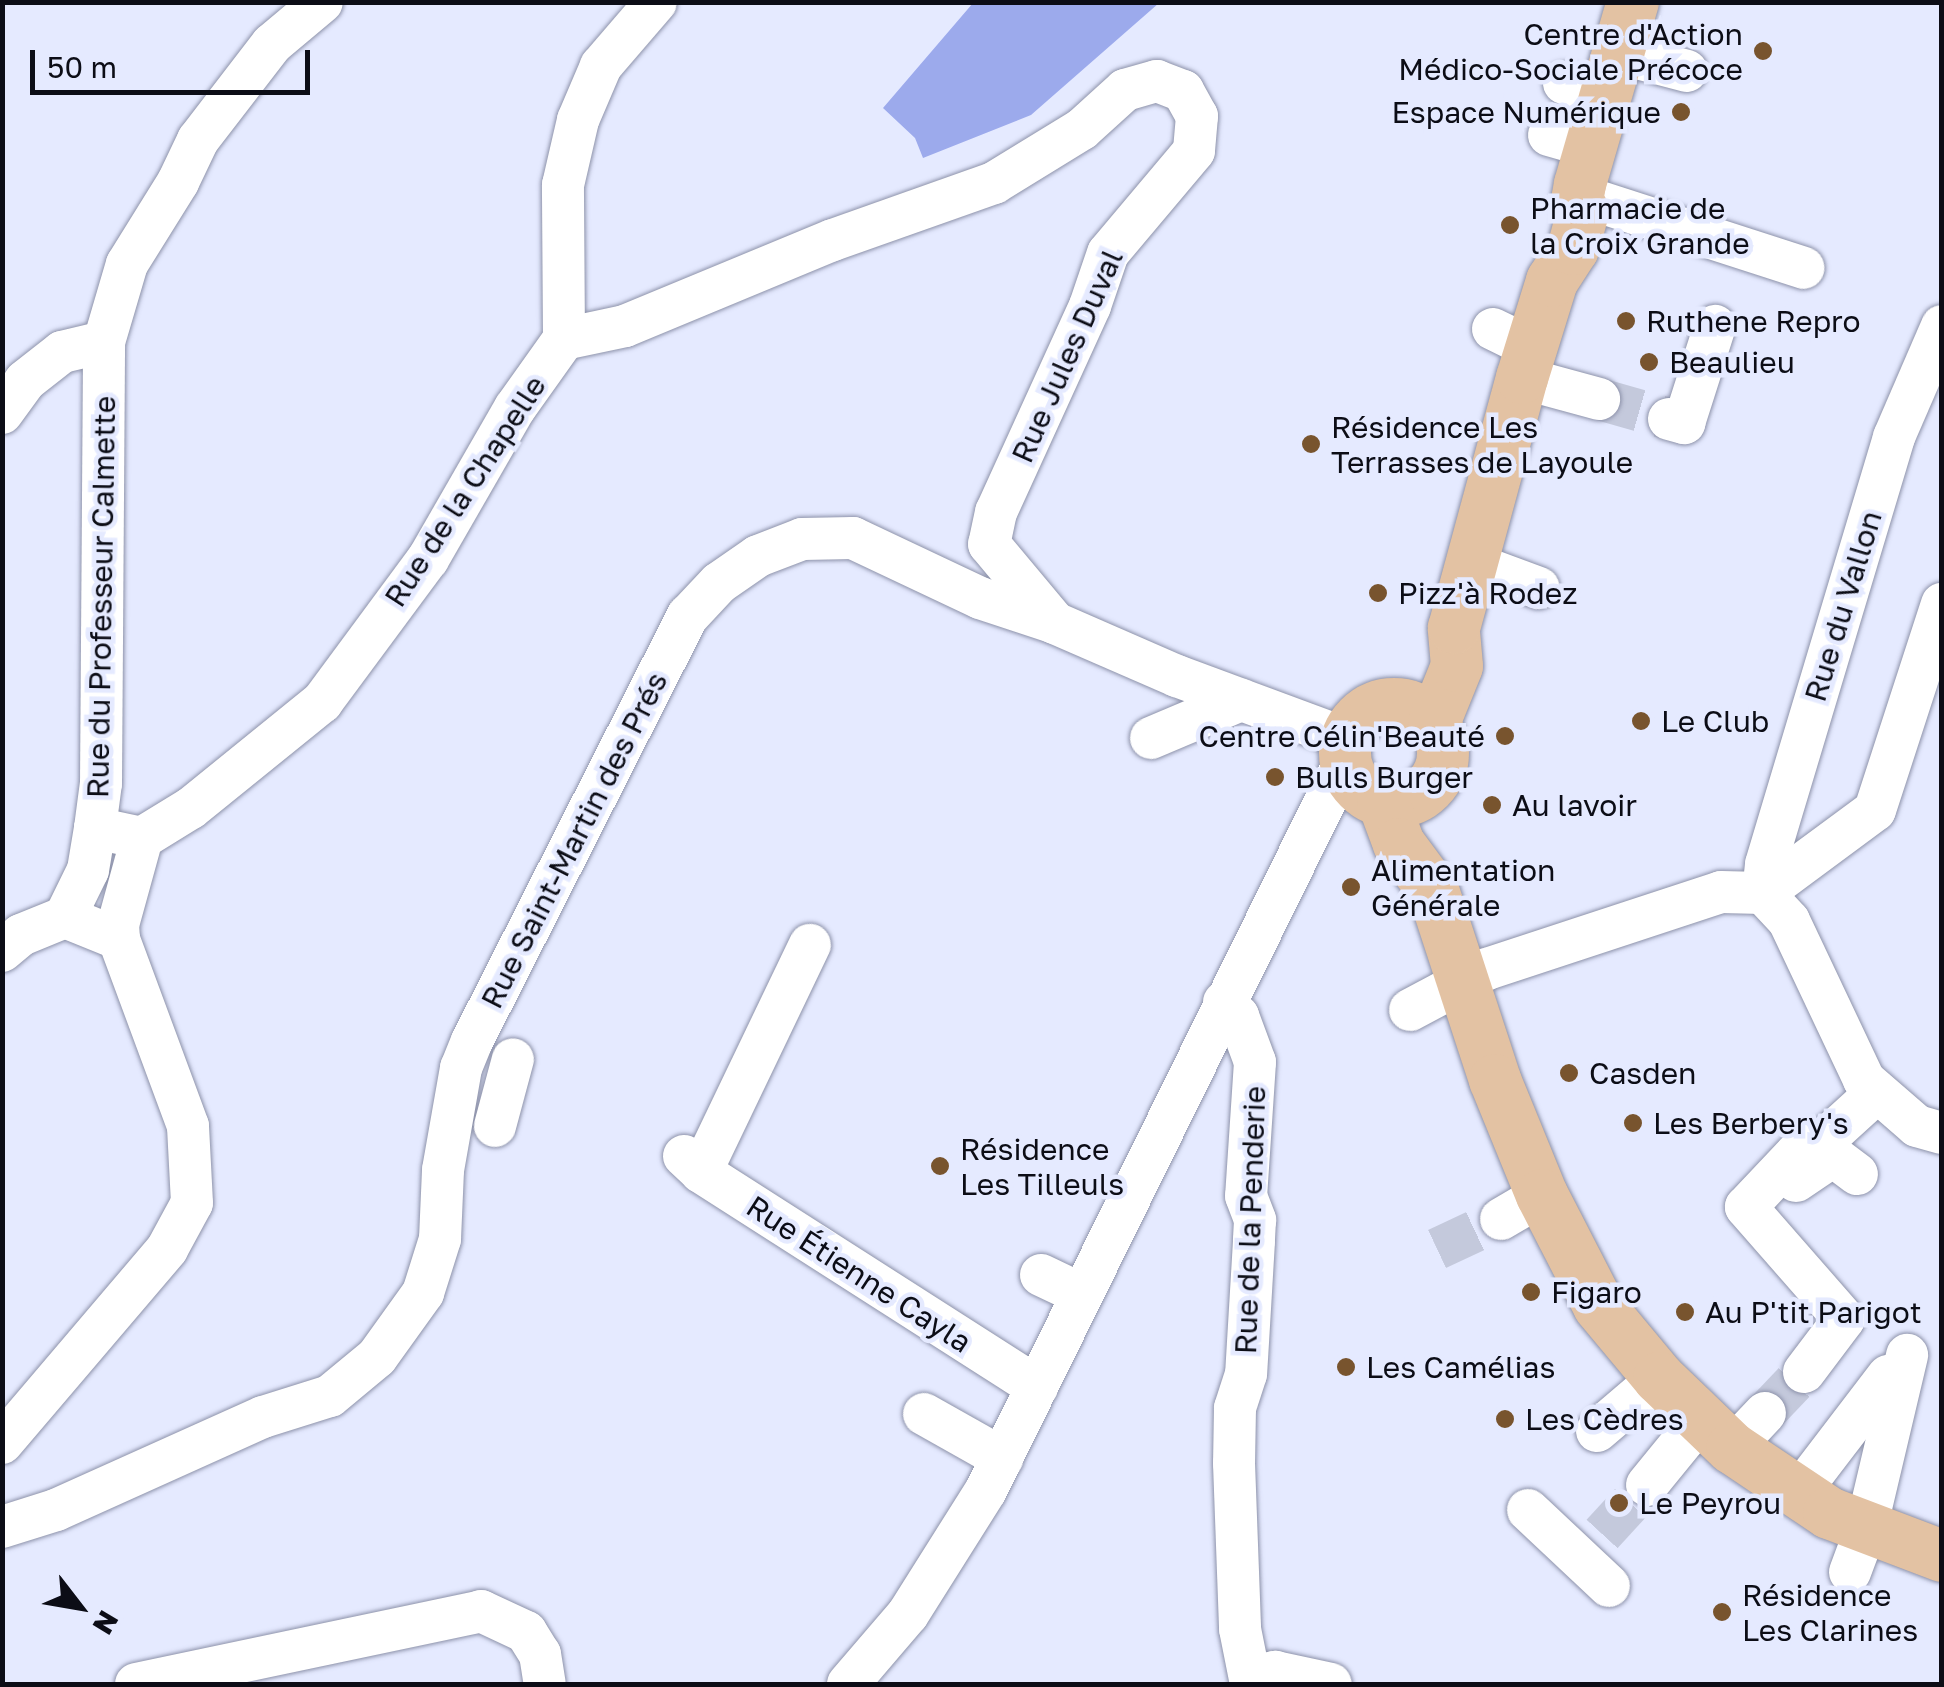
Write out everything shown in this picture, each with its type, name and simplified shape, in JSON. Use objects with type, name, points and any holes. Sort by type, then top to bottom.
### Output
[{"type":"main road","points":[[1413,713],[1457,666],[1454,628],[1474,564],[1516,364],[1552,281],[1550,242],[1565,209],[1596,77],[1632,2]]},
{"type":"main road","points":[[1371,777],[1429,788],[1443,763],[1440,735],[1413,713],[1364,714],[1371,777],[1437,860],[1434,890],[1495,1080],[1521,1207],[1650,1368],[1732,1427],[1858,1550],[1942,1556]]},
{"type":"street","name":"Rue du Professeur Calmette","points":[[142,838],[95,828],[102,765],[104,342],[127,264],[198,140],[272,44],[322,2]]},
{"type":"street","points":[[564,339],[563,185],[578,120],[600,66],[656,2]]},
{"type":"street","points":[[1596,77],[1687,71]]},
{"type":"street","name":"Rue Jules Duval","points":[[564,339],[625,326],[834,240],[994,182],[1082,129],[1125,90],[1157,81],[1184,91],[1197,116],[1194,151],[1108,253],[1090,306],[996,512],[989,544],[1055,623]]},
{"type":"street","points":[[1574,170],[1804,268]]},
{"type":"street","points":[[1670,419],[1684,423],[1715,326]]},
{"type":"street","name":"Rue du Vallon","points":[[1763,893],[1766,864],[1894,436],[1942,326]]},
{"type":"street","name":"Rue de la Chapelle","points":[[142,838],[191,808],[322,702],[428,559],[515,408],[564,339]]},
{"type":"street","points":[[2,413],[25,381],[62,352],[104,342]]},
{"type":"street","points":[[1516,364],[1596,410]]},
{"type":"street","name":"Rue Saint-Martin des Prés","points":[[2,1527],[56,1510],[264,1417],[330,1396],[378,1358],[423,1293],[440,1240],[449,1136],[460,1068],[472,1040],[688,616],[719,584],[758,556],[802,538],[853,538],[980,598],[1055,623],[1241,700],[1371,777]]},
{"type":"street","points":[[1474,564],[1539,588]]},
{"type":"street","points":[[1405,1000],[1721,892],[1763,893],[1875,810],[1942,604]]},
{"type":"street","points":[[1151,738],[1241,700]]},
{"type":"street","points":[[848,1684],[926,1589],[1002,1458],[1306,837],[1371,777]]},
{"type":"street","points":[[2,951],[21,935],[66,917],[88,870],[95,828]]},
{"type":"street","points":[[2,1443],[167,1248],[192,1203],[188,1126],[118,940],[118,924],[142,838]]},
{"type":"street","points":[[1763,893],[1789,921],[1864,1080],[1917,1126],[1942,1133]]},
{"type":"street","points":[[66,917],[118,940]]},
{"type":"street","name":"Rue Étienne Cayla","points":[[810,946],[693,1164],[1037,1387]]},
{"type":"street","name":"Rue de la Penderie","points":[[1224,1002],[1238,1016],[1255,1062],[1246,1196],[1255,1220],[1253,1260],[1246,1374],[1235,1408],[1234,1463],[1240,1630],[1252,1681]]},
{"type":"street","points":[[495,1126],[513,1059]]},
{"type":"street","points":[[1804,1372],[1844,1319],[1746,1208],[1796,1154],[1831,1134],[1877,1092]]},
{"type":"street","points":[[1757,1220],[1804,1172],[1833,1156],[1857,1174]]},
{"type":"street","points":[[1041,1275],[1081,1294]]},
{"type":"street","points":[[1798,1495],[1898,1366],[1858,1550]]},
{"type":"street","points":[[1588,1419],[1650,1368]]},
{"type":"street","points":[[924,1414],[1002,1458]]},
{"type":"street","points":[[1646,1485],[1732,1427]]},
{"type":"street","points":[[1528,1510],[1597,1560]]},
{"type":"street","points":[[136,1684],[482,1611],[526,1632],[540,1654],[545,1684]]},
{"type":"street","points":[[1252,1681],[1275,1672],[1331,1684]]},
{"type":"shaded area","points":[[973,2],[1159,3],[1031,115],[923,158],[915,138],[883,108]]},
{"type":"tunnel","points":[[1599,399],[1669,419]]},
{"type":"tunnel","points":[[1437,1249],[1501,1219]]},
{"type":"tunnel","points":[[1765,1413],[1804,1372]]},
{"type":"tunnel","points":[[1602,1534],[1647,1485]]},
{"type":"place","name":"Centre d'Action Médico-Sociale Précoce","points":[[1763,51]]},
{"type":"place","name":"Espace Numérique","points":[[1681,112]]},
{"type":"place","name":"Pharmacie de la Croix Grande","points":[[1510,225]]},
{"type":"place","name":"Ruthene Repro","points":[[1626,321]]},
{"type":"place","name":"Beaulieu","points":[[1649,362]]},
{"type":"place","name":"Résidence Les Terrasses de Layoule","points":[[1311,444]]},
{"type":"place","name":"Pizz'à Rodez","points":[[1378,593]]},
{"type":"place","name":"Le Club","points":[[1641,721]]},
{"type":"place","name":"Centre Célin'Beauté","points":[[1505,736]]},
{"type":"place","name":"Bulls Burger","points":[[1275,777]]},
{"type":"place","name":"Au lavoir","points":[[1492,805]]},
{"type":"place","name":"Alimentation Générale","points":[[1351,887]]},
{"type":"place","name":"Casden","points":[[1569,1073]]},
{"type":"place","name":"Les Berbery's","points":[[1633,1123]]},
{"type":"place","name":"Résidence Les Tilleuls","points":[[940,1166]]},
{"type":"place","name":"Figaro","points":[[1531,1292]]},
{"type":"place","name":"Au P'tit Parigot","points":[[1685,1312]]},
{"type":"place","name":"Les Camélias","points":[[1346,1367]]},
{"type":"place","name":"Les Cèdres","points":[[1505,1419]]},
{"type":"place","name":"Le Peyrou","points":[[1619,1503]]},
{"type":"place","name":"Résidence Les Clarines","points":[[1722,1612]]}]
